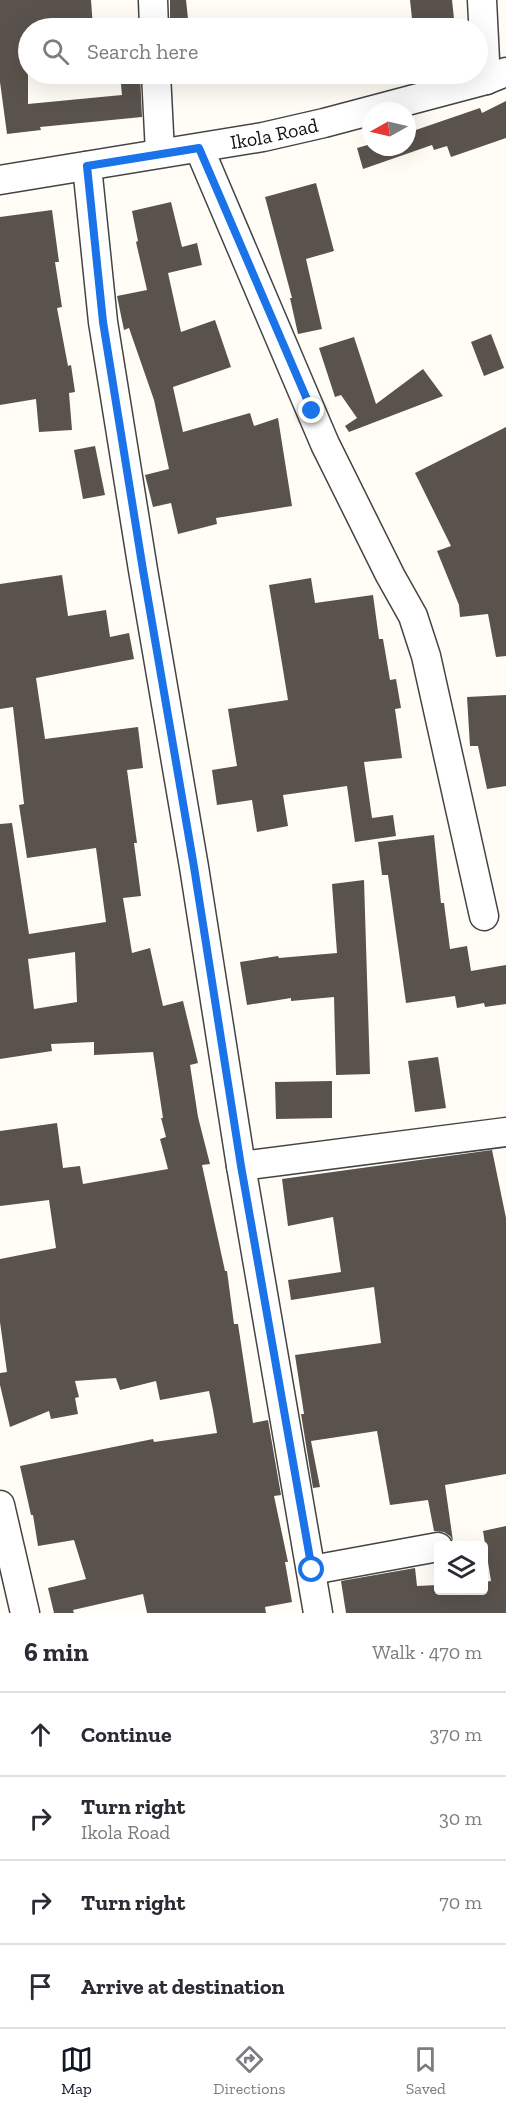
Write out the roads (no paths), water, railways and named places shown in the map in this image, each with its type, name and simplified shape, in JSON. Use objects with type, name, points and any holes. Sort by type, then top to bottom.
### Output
[{"type":"street","points":[[153,0],[154,18]]},
{"type":"street","points":[[482,0],[485,18]]},
{"type":"street","points":[[488,33],[496,76]]},
{"type":"street","points":[[157,84],[160,153]]},
{"type":"street","name":"Ikola Road","points":[[0,180],[199,148],[324,123],[467,84]]},
{"type":"street","points":[[199,148],[325,444],[390,575],[413,616],[426,656],[484,916]]},
{"type":"street","points":[[87,166],[105,334],[241,1166],[318,1613]]},
{"type":"street","points":[[241,1166],[506,1132]]},
{"type":"street","points":[[0,1505],[6,1569],[25,1613]]},
{"type":"street","points":[[312,1570],[434,1547]]}]
